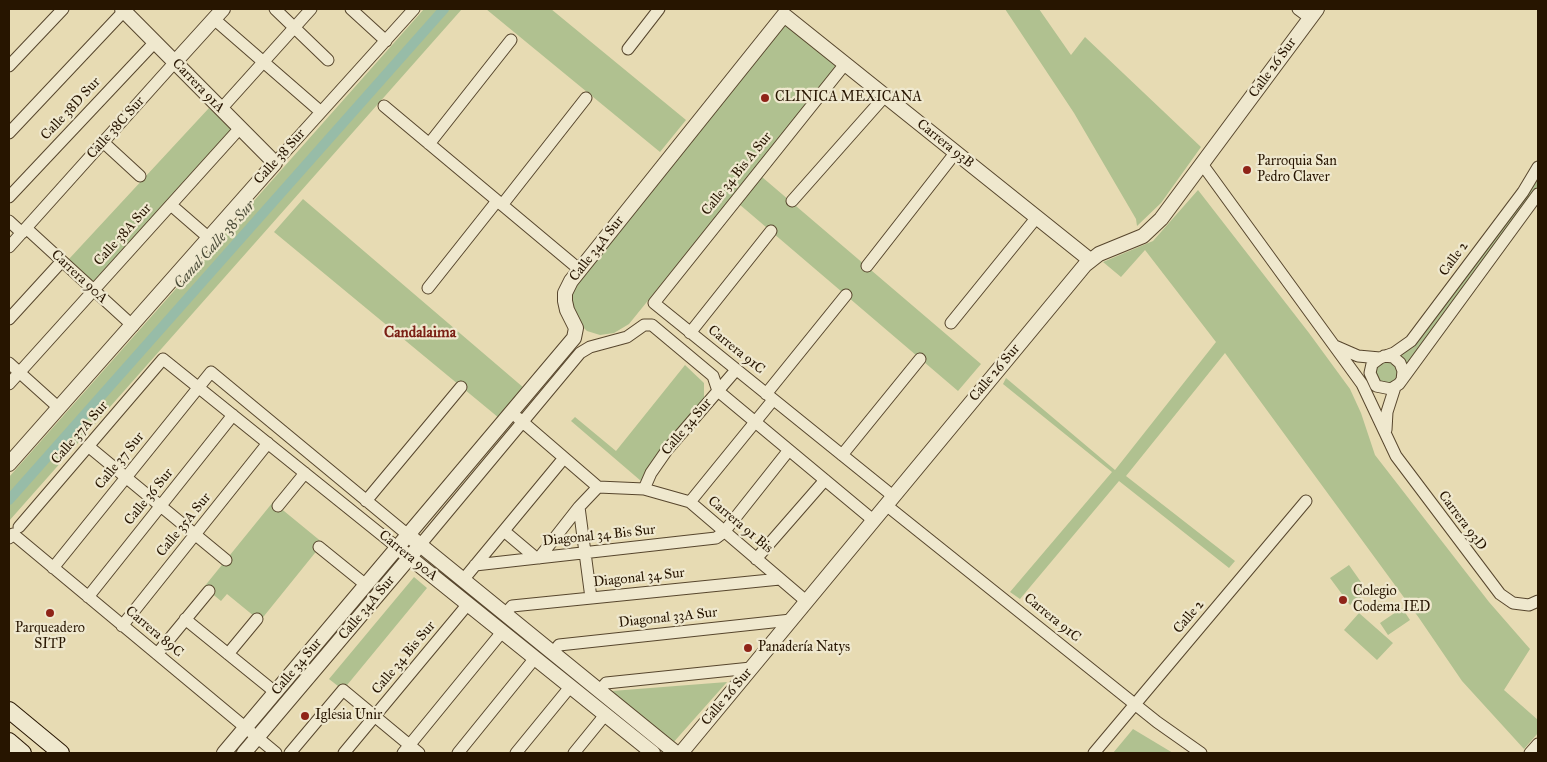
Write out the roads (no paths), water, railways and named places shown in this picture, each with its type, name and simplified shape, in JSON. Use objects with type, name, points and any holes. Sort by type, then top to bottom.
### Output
[{"type":"main road","points":[[9,710],[61,753]]},
{"type":"main road","points":[[9,741],[23,753]]},
{"type":"street","points":[[9,66],[63,9]]},
{"type":"street","points":[[275,9],[328,60]]},
{"type":"street","points":[[221,109],[311,9]]},
{"type":"street","points":[[351,9],[386,40]]},
{"type":"street","name":"Calle 38 Sur","points":[[9,464],[414,9]]},
{"type":"street","points":[[628,49],[659,9]]},
{"type":"street","points":[[1298,9],[1313,13]]},
{"type":"street","points":[[9,133],[123,10]]},
{"type":"street","name":"Carrera 91A","points":[[123,10],[275,163]]},
{"type":"street","points":[[219,12],[263,62],[321,112]]},
{"type":"street","name":"Calle 38C Sur","points":[[9,247],[219,12]]},
{"type":"street","name":"Carrera 93B","points":[[780,12],[1090,260]]},
{"type":"street","name":"Calle 34A Sur","points":[[244,753],[420,545],[517,417],[576,334],[576,328],[567,310],[565,292],[580,270],[780,12]]},
{"type":"street","name":"Calle 26 Sur","points":[[681,753],[1090,260],[1150,231],[1202,164],[1313,13]]},
{"type":"street","points":[[429,144],[512,40]]},
{"type":"street","name":"Calle 38D Sur","points":[[9,197],[155,42]]},
{"type":"street","name":"Calle 34 Bis A Sur","points":[[654,303],[845,64]]},
{"type":"street","points":[[792,201],[885,96]]},
{"type":"street","points":[[428,288],[586,98]]},
{"type":"street","points":[[384,106],[580,270]]},
{"type":"street","name":"Calle 38A Sur","points":[[9,384],[240,128]]},
{"type":"street","points":[[103,142],[140,176]]},
{"type":"street","points":[[867,266],[956,152]]},
{"type":"street","points":[[1202,164],[1356,377],[1380,389],[1398,384],[1538,194]]},
{"type":"street","name":"Calle 2","points":[[1382,357],[1402,348],[1420,332],[1523,192],[1538,167]]},
{"type":"street","points":[[170,205],[209,238]]},
{"type":"street","points":[[951,324],[1036,217]]},
{"type":"street","name":"Carrera 90A","points":[[9,220],[62,261],[133,326]]},
{"type":"street","points":[[690,332],[771,231]]},
{"type":"street","points":[[9,319],[62,261]]},
{"type":"street","points":[[690,502],[755,422],[770,397],[846,296]]},
{"type":"street","name":"Carrera 91C","points":[[654,303],[842,456],[889,500],[1135,704],[1177,738],[1201,753]]},
{"type":"street","name":"Calle 34A Sur","points":[[408,535],[517,417],[585,349],[627,337],[644,325],[652,325],[663,311]]},
{"type":"street","points":[[652,325],[714,376],[718,391],[873,520]]},
{"type":"street","points":[[1331,344],[1358,356],[1392,357],[1400,363],[1403,371],[1398,384]]},
{"type":"street","points":[[1369,385],[1372,364],[1382,357]]},
{"type":"street","name":"Carrera 90A","points":[[163,359],[653,753]]},
{"type":"street","name":"Calle 37A Sur","points":[[13,533],[163,359]]},
{"type":"street","points":[[842,456],[920,359]]},
{"type":"street","points":[[9,363],[59,408]]},
{"type":"street","name":"Calle 34 Sur","points":[[644,489],[651,472],[667,450],[736,370]]},
{"type":"street","name":"Carrera 90A","points":[[211,372],[676,753]]},
{"type":"street","name":"Calle 37 Sur","points":[[54,568],[211,372]]},
{"type":"street","name":"Carrera 93D","points":[[1386,437],[1386,412],[1398,384]]},
{"type":"street","name":"Carrera 93D","points":[[1369,385],[1386,437],[1396,456],[1423,495],[1500,594],[1513,603],[1534,603]]},
{"type":"street","points":[[366,500],[461,387]]},
{"type":"street","name":"Calle 36 Sur","points":[[88,597],[233,415]]},
{"type":"street","points":[[504,531],[537,558],[598,486],[517,417]]},
{"type":"street","name":"Calle 35A Sur","points":[[122,626],[268,443]]},
{"type":"street","points":[[88,446],[226,560]]},
{"type":"street","points":[[724,532],[790,450]]},
{"type":"street","points":[[463,580],[564,458]]},
{"type":"street","points":[[278,506],[305,473]]},
{"type":"street","points":[[756,559],[825,480]]},
{"type":"street","name":"Carrera 91 Bis","points":[[598,486],[644,489],[690,502],[806,601]]},
{"type":"street","name":"Calle 2","points":[[1094,753],[1306,501]]},
{"type":"street","points":[[579,507],[591,598]]},
{"type":"street","name":"Diagonal 34 Bis Sur","points":[[476,565],[716,538],[724,532]]},
{"type":"street","name":"Carrera 89C","points":[[13,533],[276,753]]},
{"type":"street","name":"Calle 34 Sur","points":[[224,753],[408,535]]},
{"type":"street","points":[[320,547],[366,585]]},
{"type":"street","name":"Diagonal 34 Sur","points":[[505,614],[512,606],[780,579]]},
{"type":"street","points":[[157,654],[209,591]]},
{"type":"street","name":"Calle 34 Bis Sur","points":[[344,753],[468,604]]},
{"type":"street","points":[[228,654],[257,619]]},
{"type":"street","points":[[185,620],[275,692]]},
{"type":"street","name":"Diagonal 33A Sur","points":[[553,653],[559,645],[791,620]]},
{"type":"street","points":[[406,749],[502,632]]},
{"type":"street","points":[[458,753],[535,658]]},
{"type":"street","points":[[599,691],[606,683],[751,668]]},
{"type":"street","points":[[516,753],[570,687]]},
{"type":"street","points":[[290,753],[343,690],[375,716],[406,749],[419,753]]},
{"type":"street","points":[[574,753],[605,714]]},
{"type":"street","points":[[1530,753],[1538,744]]},
{"type":"waterway","name":"Canal Calle 38 Sur","points":[[9,500],[444,9]]},
{"type":"place","name":"CLINICA MEXICANA","points":[[765,98]]},
{"type":"place","name":"Parroquia San Pedro Claver","points":[[1247,170]]},
{"type":"place","name":"Colegio Codema IED","points":[[1343,600]]},
{"type":"place","name":"Parqueadero SITP","points":[[50,613]]},
{"type":"place","name":"Panadería Natys","points":[[748,648]]},
{"type":"place","name":"Iglesia Unir","points":[[305,716]]},
{"type":"district","name":"Candalaima","points":[[420,333]]}]
